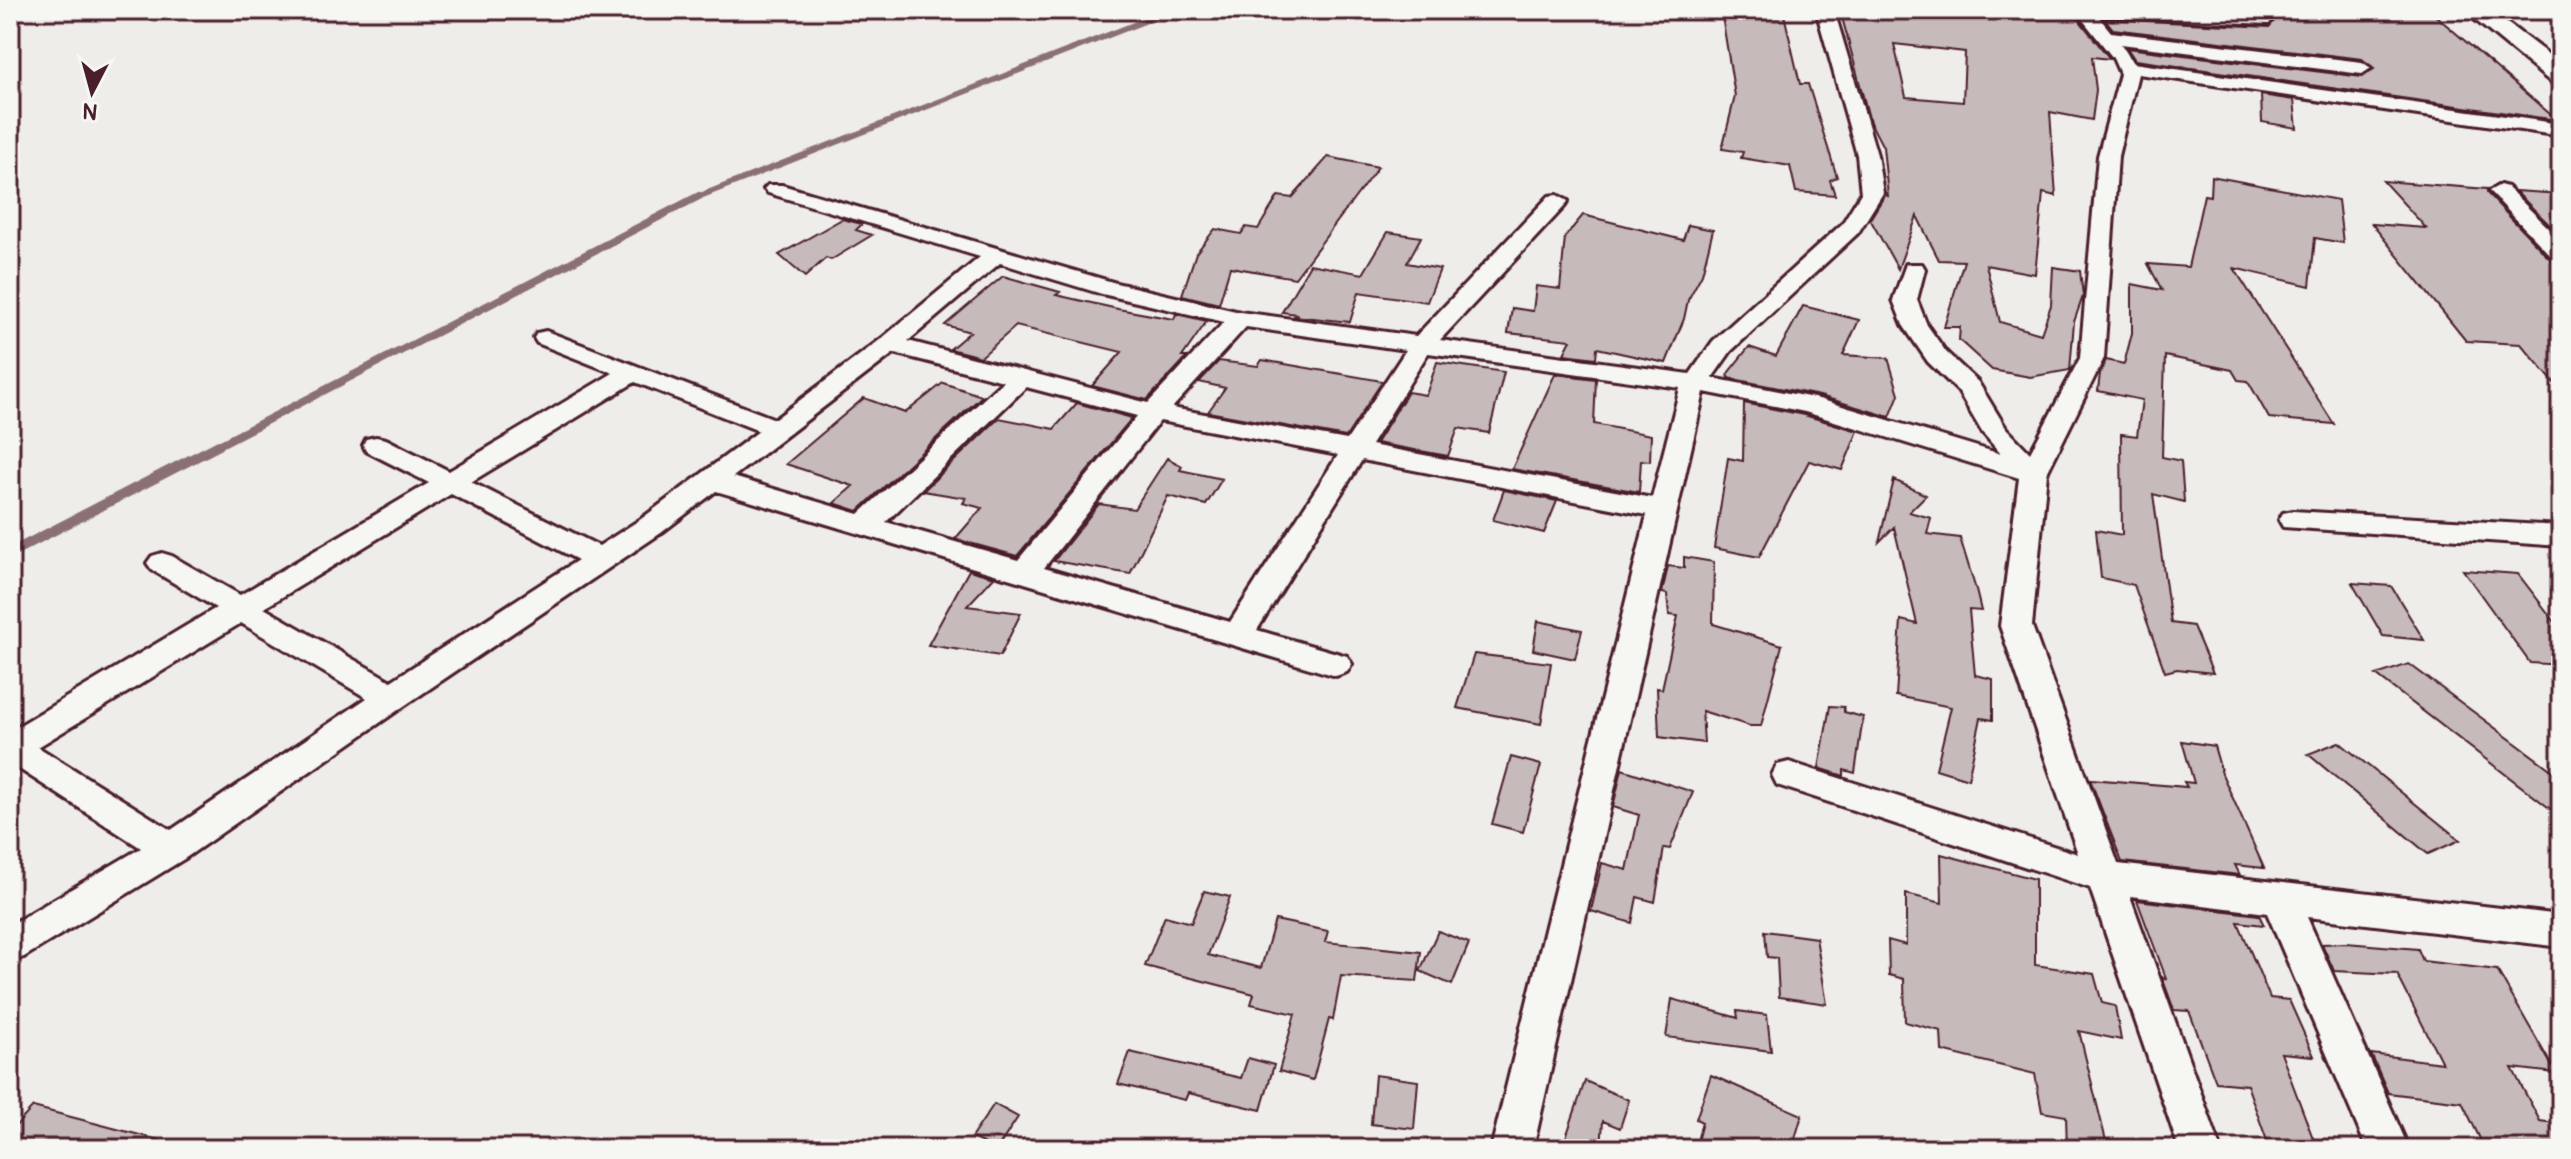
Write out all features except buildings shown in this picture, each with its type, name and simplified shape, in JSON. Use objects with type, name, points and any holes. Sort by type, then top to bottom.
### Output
[{"type":"main road","points":[[2475,10],[2561,77]]},
{"type":"main road","points":[[2507,10],[2561,52]]},
{"type":"street","points":[[1512,1149],[1691,391],[1722,346],[1850,228],[1872,193],[1867,155],[1825,10]]},
{"type":"street","points":[[2086,10],[2263,20]]},
{"type":"street","points":[[2086,10],[2129,74],[2108,156],[2092,358],[2033,473],[2016,626],[2200,1149]]},
{"type":"street","points":[[2106,37],[2362,68]]},
{"type":"street","points":[[2126,67],[2561,130]]},
{"type":"street","points":[[775,189],[1110,289],[1240,319],[1696,383],[1810,405],[2033,473]]},
{"type":"street","points":[[2500,191],[2561,253]]},
{"type":"street","points":[[1238,635],[1421,345],[1557,201]]},
{"type":"street","points":[[10,945],[171,849],[600,559],[780,430],[995,256]]},
{"type":"street","points":[[1914,269],[1905,300],[1915,325],[1937,357],[1969,387],[1995,432],[2033,473]]},
{"type":"street","points":[[1024,572],[1154,412],[1240,319]]},
{"type":"street","points":[[546,338],[780,430]]},
{"type":"street","points":[[890,344],[1154,412],[1663,509]]},
{"type":"street","points":[[171,849],[10,747],[632,373]]},
{"type":"street","points":[[864,526],[1021,378]]},
{"type":"street","points":[[376,445],[600,559]]},
{"type":"street","points":[[711,480],[1336,664]]},
{"type":"street","points":[[2293,520],[2561,536]]},
{"type":"street","points":[[162,563],[243,607],[392,697]]},
{"type":"street","points":[[1789,775],[2105,878],[2561,931]]},
{"type":"street","points":[[2279,896],[2388,1149]]},
{"type":"waterway","points":[[696,198],[1172,10]]},
{"type":"waterway","points":[[215,447],[696,198]]},
{"type":"waterway","points":[[10,553],[219,445]]}]
